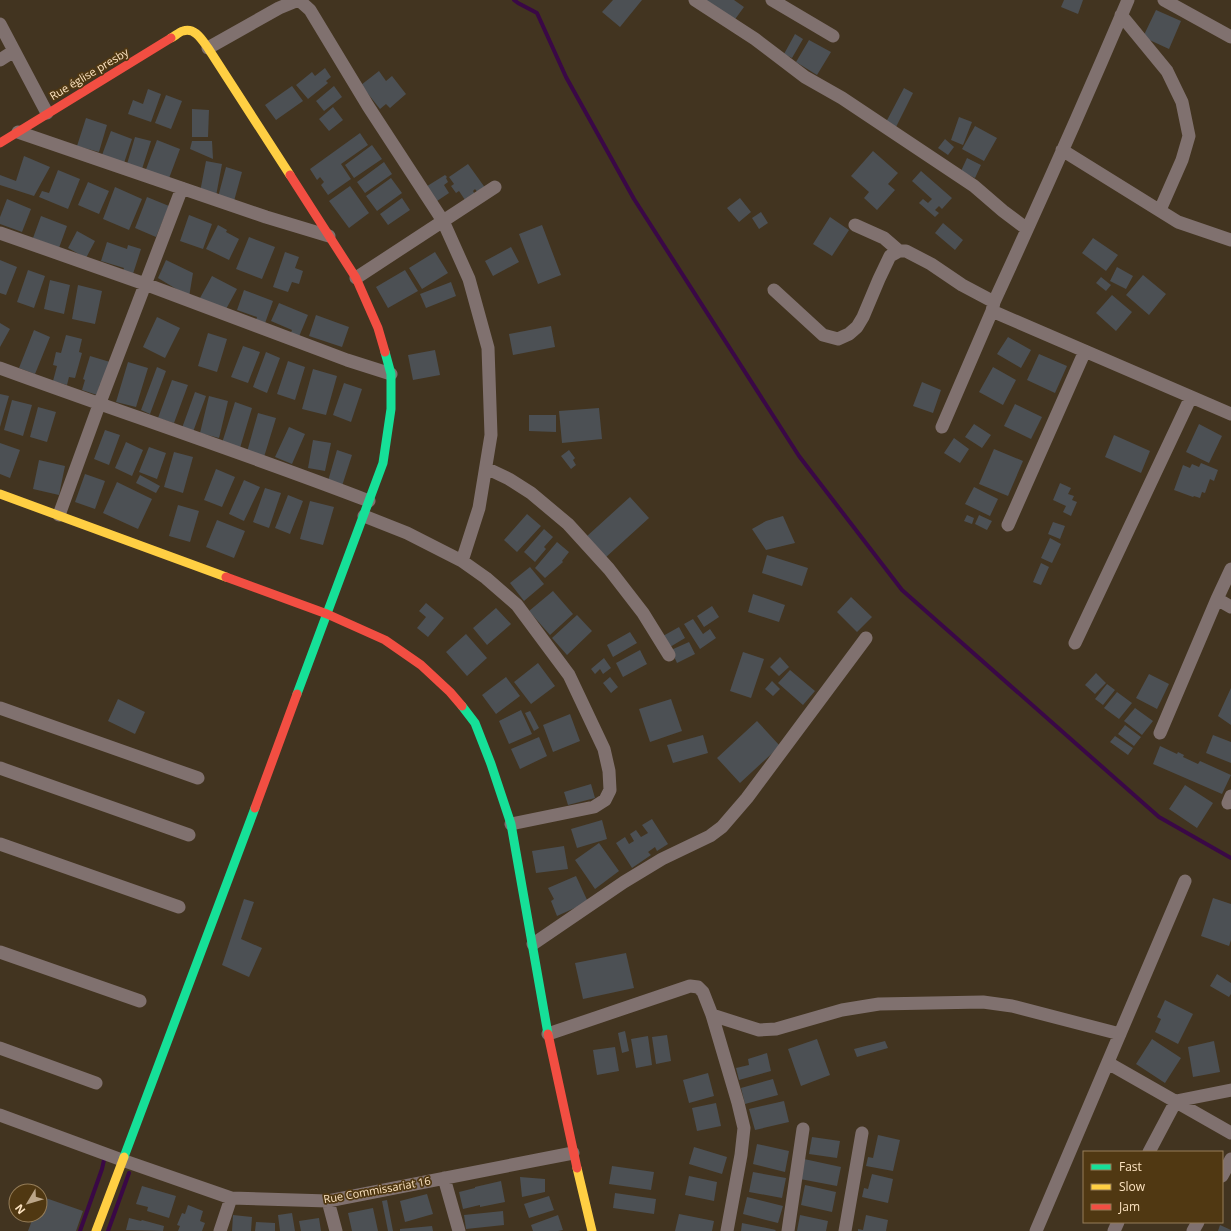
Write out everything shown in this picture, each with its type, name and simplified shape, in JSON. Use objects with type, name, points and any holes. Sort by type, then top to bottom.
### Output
[{"type":"street","points":[[695,0],[755,39],[805,77],[842,98],[974,186],[1002,211],[1027,229]]},
{"type":"street","points":[[772,0],[833,36]]},
{"type":"street","points":[[942,427],[1128,0]]},
{"type":"street","points":[[1164,0],[1231,37]]},
{"type":"street","points":[[96,1231],[328,614],[383,463],[390,409],[391,374],[378,328],[356,278],[208,48],[279,8],[296,1],[301,2],[310,10],[368,106],[443,221],[468,279],[488,348],[491,435],[479,508],[462,561]]},
{"type":"street","points":[[1121,15],[1167,71],[1182,102],[1189,136],[1182,160],[1160,210]]},
{"type":"street","points":[[0,24],[47,113]]},
{"type":"street","name":"Rue église presby","points":[[0,143],[183,31],[192,31],[199,36],[208,48]]},
{"type":"street","points":[[0,60],[14,51]]},
{"type":"street","points":[[18,132],[266,217],[329,236]]},
{"type":"street","points":[[1062,150],[1178,222],[1231,240]]},
{"type":"street","points":[[356,278],[495,187]]},
{"type":"street","points":[[59,515],[99,404],[182,188]]},
{"type":"street","points":[[855,225],[884,238],[899,251]]},
{"type":"street","points":[[0,233],[145,284],[347,360],[391,374]]},
{"type":"street","points":[[774,290],[823,335],[838,339],[849,334],[857,327],[863,317],[890,256],[899,251],[906,251],[931,264],[993,307],[1084,351],[1231,414]]},
{"type":"street","points":[[1008,525],[1084,351]]},
{"type":"street","points":[[0,368],[289,470],[369,501]]},
{"type":"street","points":[[1074,643],[1191,397]]},
{"type":"street","points":[[486,468],[509,479],[531,493],[568,524],[609,569],[643,613],[668,655]]},
{"type":"street","points":[[0,494],[328,614],[385,640],[421,665],[450,692],[475,723],[491,764],[511,824],[548,1034],[573,1153],[592,1231]]},
{"type":"street","points":[[364,516],[408,533],[462,561],[486,578],[517,605],[569,675],[604,749],[610,771],[610,790],[605,800],[594,807],[511,824]]},
{"type":"street","points":[[1160,733],[1216,599],[1231,568]]},
{"type":"street","points":[[1216,599],[1231,607]]},
{"type":"street","points":[[533,944],[624,882],[662,859],[710,836],[722,827],[747,798],[866,638]]},
{"type":"street","points":[[0,708],[198,778]]},
{"type":"street","points":[[0,768],[189,835]]},
{"type":"street","points":[[0,844],[179,907]]},
{"type":"street","points":[[1036,1231],[1185,881]]},
{"type":"street","points":[[0,952],[140,1001]]},
{"type":"street","points":[[548,1034],[690,986],[698,987],[703,992],[712,1015],[738,1102],[744,1128],[741,1156],[727,1231]]},
{"type":"street","points":[[712,1015],[759,1030],[776,1029],[842,1010],[879,1004],[983,1002],[1012,1006],[1120,1034]]},
{"type":"street","points":[[0,1048],[96,1082]]},
{"type":"street","points":[[1108,1063],[1231,1132]]},
{"type":"street","points":[[1176,1101],[1231,1090]]},
{"type":"street","points":[[1150,1151],[1176,1101]]},
{"type":"street","name":"Rue Commissariat 16","points":[[0,1115],[231,1198],[328,1201],[573,1153]]},
{"type":"street","points":[[788,1231],[803,1129]]},
{"type":"street","points":[[845,1231],[862,1133]]},
{"type":"street","points":[[1223,1174],[1231,1159]]},
{"type":"street","points":[[444,1178],[459,1231]]},
{"type":"street","points":[[220,1231],[231,1198]]},
{"type":"street","points":[[328,1201],[336,1231]]},
{"type":"building","points":[[613,0],[642,0],[620,27],[602,12]]},
{"type":"building","points":[[702,0],[734,0],[744,7],[733,22]]},
{"type":"building","points":[[1064,0],[1083,0],[1078,14],[1061,7]]},
{"type":"building","points":[[1156,10],[1181,21],[1169,49],[1143,37]]},
{"type":"building","points":[[795,34],[803,39],[792,58],[784,54]]},
{"type":"building","points":[[809,40],[831,52],[817,75],[796,62]]},
{"type":"building","points":[[325,68],[331,77],[326,81],[328,83],[308,99],[296,85],[312,72],[315,76]]},
{"type":"building","points":[[379,71],[386,81],[392,76],[406,94],[390,108],[386,104],[380,109],[361,85]]},
{"type":"building","points":[[292,86],[303,101],[276,120],[265,105]]},
{"type":"building","points":[[334,86],[342,97],[324,111],[316,101]]},
{"type":"building","points":[[904,88],[913,93],[895,129],[885,124]]},
{"type":"building","points":[[148,89],[161,94],[151,122],[128,114],[133,100],[143,104]]},
{"type":"building","points":[[166,95],[182,101],[171,129],[155,123]]},
{"type":"building","points":[[333,107],[343,120],[329,131],[319,119]]},
{"type":"building","points":[[192,109],[209,110],[208,137],[192,137]]},
{"type":"building","points":[[959,117],[972,122],[963,145],[951,140]]},
{"type":"building","points":[[86,118],[107,125],[99,152],[77,146]]},
{"type":"building","points":[[975,126],[997,138],[984,161],[962,149]]},
{"type":"building","points":[[111,131],[132,139],[124,163],[102,155]]},
{"type":"building","points":[[360,133],[368,145],[341,164],[351,179],[328,195],[321,185],[324,182],[320,177],[317,180],[310,169]]},
{"type":"building","points":[[135,137],[151,141],[142,169],[127,164]]},
{"type":"building","points":[[945,139],[954,147],[948,155],[938,148]]},
{"type":"building","points":[[157,140],[180,149],[168,181],[145,172]]},
{"type":"building","points":[[192,141],[212,141],[213,159],[190,149]]},
{"type":"building","points":[[372,145],[382,159],[354,178],[345,165]]},
{"type":"building","points":[[873,151],[898,173],[888,184],[895,190],[877,210],[864,198],[869,192],[851,176]]},
{"type":"building","points":[[24,156],[50,167],[34,196],[0,185],[0,175],[16,181]]},
{"type":"building","points":[[967,158],[981,165],[975,178],[961,171]]},
{"type":"building","points":[[206,161],[222,164],[216,196],[200,192]]},
{"type":"building","points":[[384,162],[392,174],[365,193],[357,182]]},
{"type":"building","points":[[468,164],[486,189],[479,194],[475,189],[473,191],[476,196],[467,203],[459,191],[456,193],[451,186],[454,184],[449,177]]},
{"type":"building","points":[[226,167],[242,172],[234,201],[218,197]]},
{"type":"building","points":[[58,170],[80,179],[68,209],[39,197],[42,191],[49,193]]},
{"type":"building","points":[[921,171],[952,198],[942,209],[939,206],[935,210],[939,213],[935,217],[919,203],[923,199],[928,203],[932,199],[912,181]]},
{"type":"building","points":[[445,175],[448,182],[444,185],[449,193],[434,203],[424,188]]},
{"type":"building","points":[[391,178],[402,193],[377,211],[366,196]]},
{"type":"building","points":[[88,182],[109,191],[99,214],[78,205]]},
{"type":"building","points":[[350,186],[369,213],[349,228],[329,201]]},
{"type":"building","points":[[115,187],[142,199],[129,230],[103,219]]},
{"type":"building","points":[[147,197],[169,206],[156,237],[135,228]]},
{"type":"building","points":[[402,198],[410,210],[388,225],[380,214]]},
{"type":"building","points":[[740,198],[751,212],[739,222],[727,208]]},
{"type":"building","points":[[7,199],[31,209],[22,232],[0,224],[0,217]]},
{"type":"building","points":[[761,212],[768,223],[759,229],[752,218]]},
{"type":"building","points":[[189,215],[212,224],[203,249],[180,241]]},
{"type":"building","points":[[41,216],[67,226],[59,248],[33,238]]},
{"type":"building","points":[[830,217],[849,230],[832,256],[813,244]]},
{"type":"building","points":[[943,223],[963,240],[955,250],[935,233]]},
{"type":"building","points":[[218,225],[227,230],[226,232],[239,239],[229,260],[206,249]]},
{"type":"building","points":[[542,225],[561,275],[538,284],[519,234]]},
{"type":"building","points":[[77,231],[95,241],[86,258],[68,248]]},
{"type":"building","points":[[249,237],[275,247],[262,279],[236,269]]},
{"type":"building","points":[[1093,238],[1118,255],[1106,271],[1082,253]]},
{"type":"building","points":[[107,242],[127,249],[128,245],[141,249],[132,277],[122,274],[124,268],[101,261]]},
{"type":"building","points":[[511,247],[519,262],[493,276],[485,261]]},
{"type":"building","points":[[285,252],[299,257],[295,268],[303,271],[299,284],[292,282],[288,292],[273,287]]},
{"type":"building","points":[[435,252],[448,273],[422,289],[409,268]]},
{"type":"building","points":[[0,260],[17,267],[6,295],[0,293]]},
{"type":"building","points":[[166,260],[193,273],[188,303],[183,293],[158,278]]},
{"type":"building","points":[[1117,267],[1133,276],[1126,289],[1110,281]]},
{"type":"building","points":[[28,270],[45,276],[34,308],[17,302]]},
{"type":"building","points":[[405,270],[418,291],[388,308],[376,287]]},
{"type":"building","points":[[1143,275],[1166,294],[1149,315],[1126,295]]},
{"type":"building","points":[[212,276],[237,289],[225,311],[200,298]]},
{"type":"building","points":[[1101,277],[1111,285],[1106,291],[1096,283]]},
{"type":"building","points":[[50,280],[70,285],[64,314],[44,309]]},
{"type":"building","points":[[451,282],[456,296],[426,308],[420,294]]},
{"type":"building","points":[[78,285],[102,291],[95,324],[72,319]]},
{"type":"building","points":[[244,290],[273,301],[264,326],[255,323],[257,317],[237,310]]},
{"type":"building","points":[[1112,295],[1132,312],[1116,331],[1096,313]]},
{"type":"building","points":[[279,303],[308,315],[298,339],[290,335],[292,330],[271,321]]},
{"type":"building","points":[[316,315],[349,327],[342,347],[309,336]]},
{"type":"building","points":[[157,317],[180,328],[165,358],[143,347]]},
{"type":"building","points":[[0,323],[10,329],[0,347]]},
{"type":"building","points":[[551,326],[555,347],[513,355],[509,334]]},
{"type":"building","points":[[34,330],[50,337],[35,374],[19,368]]},
{"type":"building","points":[[208,333],[227,339],[217,372],[198,366]]},
{"type":"building","points":[[66,335],[82,339],[79,352],[82,353],[75,378],[69,377],[67,385],[53,381],[57,366],[53,365],[56,352],[61,353]]},
{"type":"building","points":[[1008,337],[1031,350],[1021,368],[997,354]]},
{"type":"building","points":[[243,346],[260,352],[248,383],[231,377]]},
{"type":"building","points":[[435,350],[440,375],[413,380],[408,355]]},
{"type":"building","points":[[266,352],[280,358],[267,393],[253,387]]},
{"type":"building","points":[[1039,354],[1067,366],[1055,393],[1027,380]]},
{"type":"building","points":[[90,356],[110,362],[104,385],[100,384],[97,395],[82,390],[85,380],[83,379]]},
{"type":"building","points":[[288,361],[305,367],[295,400],[277,394]]},
{"type":"building","points":[[128,362],[148,368],[136,407],[116,402]]},
{"type":"building","points":[[157,367],[166,371],[150,414],[141,410]]},
{"type":"building","points":[[993,367],[1016,380],[1003,405],[979,392]]},
{"type":"building","points":[[313,369],[337,376],[326,415],[302,409]]},
{"type":"building","points":[[172,380],[188,385],[174,423],[158,418]]},
{"type":"building","points":[[922,382],[941,390],[933,413],[913,406]]},
{"type":"building","points":[[344,383],[362,389],[351,422],[333,415]]},
{"type":"building","points":[[195,392],[206,396],[193,432],[182,428]]},
{"type":"building","points":[[0,394],[9,396],[0,427]]},
{"type":"building","points":[[209,396],[228,401],[219,438],[200,433]]},
{"type":"building","points":[[12,400],[32,405],[23,436],[4,430]]},
{"type":"building","points":[[235,402],[252,408],[240,448],[222,443]]},
{"type":"building","points":[[1015,404],[1042,417],[1031,439],[1004,426]]},
{"type":"building","points":[[38,407],[56,412],[47,442],[30,437]]},
{"type":"building","points":[[599,408],[602,439],[562,443],[559,411]]},
{"type":"building","points":[[258,413],[276,418],[264,457],[247,452]]},
{"type":"building","points":[[529,415],[556,415],[556,432],[529,431]]},
{"type":"building","points":[[974,424],[991,435],[982,448],[965,437]]},
{"type":"building","points":[[1199,424],[1222,436],[1209,463],[1186,452]]},
{"type":"building","points":[[289,427],[305,434],[292,464],[275,457]]},
{"type":"building","points":[[105,430],[120,435],[109,465],[94,459]]},
{"type":"building","points":[[1114,435],[1150,451],[1141,473],[1105,457]]},
{"type":"building","points":[[954,438],[969,449],[960,463],[944,453]]},
{"type":"building","points":[[313,440],[331,443],[325,471],[308,468]]},
{"type":"building","points":[[126,442],[143,450],[132,476],[115,468]]},
{"type":"building","points":[[0,443],[20,450],[10,478],[0,474]]},
{"type":"building","points":[[149,447],[166,453],[157,479],[139,472]]},
{"type":"building","points":[[994,449],[1023,461],[1008,496],[979,484]]},
{"type":"building","points":[[337,450],[352,455],[342,486],[328,481]]},
{"type":"building","points":[[569,450],[575,458],[573,460],[576,465],[571,469],[561,456]]},
{"type":"building","points":[[174,452],[193,457],[183,493],[164,487]]},
{"type":"building","points":[[39,460],[65,466],[59,495],[33,489]]},
{"type":"building","points":[[1201,463],[1218,470],[1214,481],[1210,479],[1205,493],[1202,492],[1200,498],[1174,490],[1183,465],[1190,468],[1192,464],[1199,467]]},
{"type":"building","points":[[216,469],[235,477],[222,507],[204,500]]},
{"type":"building","points":[[85,474],[105,481],[95,509],[75,502]]},
{"type":"building","points":[[140,475],[160,486],[156,493],[136,483]]},
{"type":"building","points":[[244,480],[260,487],[244,521],[229,514]]},
{"type":"building","points":[[117,482],[152,499],[138,529],[103,513]]},
{"type":"building","points":[[1060,483],[1071,488],[1068,494],[1074,496],[1072,500],[1077,502],[1071,516],[1063,512],[1066,506],[1053,500]]},
{"type":"building","points":[[974,487],[998,499],[990,516],[965,504]]},
{"type":"building","points":[[265,488],[281,493],[269,528],[253,522]]},
{"type":"building","points":[[288,495],[303,501],[290,534],[275,528]]},
{"type":"building","points":[[630,497],[649,518],[605,558],[586,537]]},
{"type":"building","points":[[310,501],[334,507],[323,545],[300,539]]},
{"type":"building","points":[[178,505],[199,511],[190,542],[169,536]]},
{"type":"building","points":[[527,514],[541,526],[517,552],[504,540]]},
{"type":"building","points":[[967,515],[974,518],[972,524],[964,521]]},
{"type":"building","points":[[979,515],[992,521],[987,530],[975,524]]},
{"type":"building","points":[[783,516],[795,543],[766,550],[752,529],[766,521]]},
{"type":"building","points":[[217,520],[245,531],[234,558],[206,547]]},
{"type":"building","points":[[1053,522],[1065,526],[1060,539],[1048,534]]},
{"type":"building","points":[[544,529],[553,537],[544,547],[546,549],[535,562],[524,552]]},
{"type":"building","points":[[1050,538],[1061,544],[1052,563],[1041,558]]},
{"type":"building","points":[[557,542],[569,552],[562,561],[563,562],[545,578],[535,568]]},
{"type":"building","points":[[767,555],[808,568],[802,586],[762,573]]},
{"type":"building","points":[[1041,563],[1049,567],[1041,585],[1033,582]]},
{"type":"building","points":[[530,567],[544,584],[524,601],[510,583]]},
{"type":"building","points":[[553,591],[573,614],[550,635],[529,611]]},
{"type":"building","points":[[753,594],[785,605],[779,622],[748,612]]},
{"type":"building","points":[[851,597],[872,617],[857,632],[837,612]]},
{"type":"building","points":[[426,603],[444,618],[428,637],[417,628],[426,617],[419,611]]},
{"type":"building","points":[[712,606],[719,617],[704,627],[697,616]]},
{"type":"building","points":[[496,608],[511,624],[487,645],[473,628]]},
{"type":"building","points":[[577,615],[592,631],[567,655],[552,638]]},
{"type":"building","points":[[693,619],[703,634],[710,629],[716,638],[700,649],[684,624]]},
{"type":"building","points":[[679,627],[685,638],[670,647],[663,636]]},
{"type":"building","points":[[630,632],[637,643],[613,657],[607,645]]},
{"type":"building","points":[[466,634],[487,658],[467,676],[446,652]]},
{"type":"building","points":[[689,642],[695,654],[677,663],[671,650]]},
{"type":"building","points":[[640,650],[647,664],[623,677],[616,663]]},
{"type":"building","points":[[743,652],[764,659],[751,698],[730,691]]},
{"type":"building","points":[[780,657],[789,667],[779,676],[770,667]]},
{"type":"building","points":[[604,658],[611,668],[603,674],[600,669],[595,674],[591,669]]},
{"type":"building","points":[[538,663],[555,686],[531,704],[514,682]]},
{"type":"building","points":[[790,670],[815,691],[803,705],[778,683]]},
{"type":"building","points":[[1096,673],[1106,683],[1095,694],[1085,685]]},
{"type":"building","points":[[1149,674],[1169,684],[1157,709],[1136,698]]},
{"type":"building","points":[[506,677],[520,696],[496,714],[482,695]]},
{"type":"building","points":[[610,677],[618,687],[611,693],[603,683]]},
{"type":"building","points":[[772,681],[780,689],[773,696],[765,689]]},
{"type":"building","points":[[1107,684],[1115,690],[1103,705],[1095,699]]},
{"type":"building","points":[[1231,688],[1231,725],[1218,716]]},
{"type":"building","points":[[1117,692],[1132,703],[1119,719],[1104,708]]},
{"type":"building","points":[[118,699],[145,712],[135,734],[108,721]]},
{"type":"building","points":[[671,699],[682,731],[650,742],[639,709]]},
{"type":"building","points":[[1135,708],[1153,721],[1142,735],[1124,721]]},
{"type":"building","points":[[521,710],[532,734],[509,744],[499,721]]},
{"type":"building","points":[[530,711],[539,728],[534,731],[525,713]]},
{"type":"building","points":[[570,714],[580,741],[553,752],[543,725]]},
{"type":"building","points":[[757,721],[780,746],[740,783],[717,758]]},
{"type":"building","points":[[1125,725],[1141,737],[1134,746],[1118,734]]},
{"type":"building","points":[[703,735],[708,753],[673,763],[667,745]]},
{"type":"building","points":[[1213,735],[1231,742],[1231,763],[1206,753]]},
{"type":"building","points":[[1115,736],[1133,748],[1128,755],[1110,742]]},
{"type":"building","points":[[539,737],[547,756],[520,769],[511,749]]},
{"type":"building","points":[[1160,746],[1177,754],[1178,752],[1184,755],[1183,757],[1198,764],[1200,761],[1231,775],[1222,794],[1153,764]]},
{"type":"building","points":[[591,784],[595,798],[568,805],[564,792]]},
{"type":"building","points":[[1185,785],[1213,803],[1197,828],[1169,809]]},
{"type":"building","points":[[652,819],[668,844],[657,851],[655,847],[648,852],[651,855],[632,868],[616,843],[625,837],[629,844],[634,841],[630,834],[636,830],[641,837],[648,833],[642,825]]},
{"type":"building","points":[[602,820],[607,839],[577,848],[571,829]]},
{"type":"building","points":[[599,843],[619,871],[595,889],[575,860]]},
{"type":"building","points":[[564,846],[568,869],[536,873],[532,851]]},
{"type":"building","points":[[576,876],[588,902],[557,916],[551,901],[554,899],[548,888]]},
{"type":"building","points":[[1213,898],[1231,904],[1231,940],[1229,946],[1201,936]]},
{"type":"building","points":[[244,899],[254,902],[241,939],[262,948],[249,977],[222,965]]},
{"type":"building","points":[[626,953],[634,988],[583,999],[575,963]]},
{"type":"building","points":[[1217,974],[1231,983],[1231,994],[1229,997],[1210,986]]},
{"type":"building","points":[[1165,1000],[1193,1014],[1178,1044],[1155,1032],[1161,1019],[1157,1017]]},
{"type":"building","points":[[625,1031],[629,1051],[622,1053],[618,1033]]},
{"type":"building","points":[[667,1035],[671,1061],[656,1064],[652,1037]]},
{"type":"building","points":[[648,1036],[652,1065],[636,1068],[631,1039]]},
{"type":"building","points":[[817,1039],[830,1075],[801,1086],[788,1049]]},
{"type":"building","points":[[1152,1039],[1181,1058],[1165,1083],[1136,1064]]},
{"type":"building","points":[[885,1041],[888,1048],[857,1057],[854,1049]]},
{"type":"building","points":[[1214,1041],[1220,1072],[1193,1077],[1188,1047]]},
{"type":"building","points":[[615,1047],[619,1071],[597,1075],[593,1050]]},
{"type":"building","points":[[767,1053],[771,1071],[739,1080],[736,1068],[749,1065],[748,1059]]},
{"type":"building","points":[[708,1073],[714,1096],[689,1103],[683,1080]]},
{"type":"building","points":[[773,1079],[778,1095],[745,1104],[741,1088]]},
{"type":"building","points":[[784,1101],[789,1122],[755,1130],[749,1109]]},
{"type":"building","points":[[716,1103],[721,1126],[697,1131],[692,1108]]},
{"type":"building","points":[[878,1135],[900,1140],[893,1171],[866,1166],[868,1157],[873,1158]]},
{"type":"building","points":[[812,1137],[840,1141],[837,1158],[809,1154]]},
{"type":"building","points":[[757,1144],[789,1151],[785,1172],[753,1164]]},
{"type":"building","points":[[694,1147],[727,1157],[722,1174],[689,1164]]},
{"type":"building","points":[[804,1159],[841,1167],[837,1186],[800,1179]]},
{"type":"building","points":[[612,1166],[654,1172],[651,1190],[609,1184]]},
{"type":"building","points":[[753,1172],[786,1178],[782,1198],[749,1192]]},
{"type":"building","points":[[872,1174],[893,1179],[888,1203],[862,1197],[864,1188],[868,1189]]},
{"type":"building","points":[[689,1176],[717,1182],[714,1201],[685,1195]]},
{"type":"building","points":[[520,1177],[545,1179],[545,1192],[522,1197]]},
{"type":"building","points":[[501,1181],[505,1202],[463,1209],[459,1192]]},
{"type":"building","points":[[805,1185],[836,1192],[832,1212],[801,1205]]},
{"type":"building","points":[[142,1186],[176,1196],[169,1218],[147,1211],[148,1207],[136,1204]]},
{"type":"building","points":[[615,1193],[656,1199],[654,1214],[613,1208]]},
{"type":"building","points":[[427,1194],[433,1214],[405,1222],[400,1201]]},
{"type":"building","points":[[549,1196],[554,1210],[529,1218],[524,1204]]},
{"type":"building","points":[[747,1197],[783,1206],[778,1223],[743,1214]]},
{"type":"building","points":[[48,1199],[83,1211],[76,1231],[28,1231],[31,1223],[48,1223]]},
{"type":"building","points":[[387,1200],[393,1231],[388,1231],[382,1201]]},
{"type":"building","points":[[188,1205],[203,1211],[200,1221],[205,1223],[202,1231],[178,1231],[180,1226],[177,1225],[182,1213],[185,1214]]},
{"type":"building","points":[[373,1208],[378,1231],[352,1231],[348,1213]]},
{"type":"building","points":[[503,1211],[504,1225],[466,1229],[464,1215]]},
{"type":"building","points":[[292,1213],[295,1231],[280,1231],[278,1215]]},
{"type":"building","points":[[679,1214],[714,1221],[712,1231],[675,1231]]},
{"type":"building","points":[[233,1215],[252,1217],[251,1231],[232,1231]]},
{"type":"building","points":[[558,1215],[563,1230],[533,1231],[531,1225]]},
{"type":"building","points":[[800,1215],[828,1221],[826,1231],[797,1231]]},
{"type":"building","points":[[866,1215],[888,1220],[886,1231],[858,1231],[858,1229],[863,1230]]},
{"type":"building","points":[[129,1218],[164,1226],[163,1231],[126,1230]]},
{"type":"building","points":[[319,1218],[321,1231],[301,1231],[299,1221]]},
{"type":"building","points":[[256,1222],[275,1223],[275,1231],[255,1231]]},
{"type":"building","points":[[742,1223],[776,1230],[741,1231]]},
{"type":"building","points":[[1220,1225],[1231,1230],[1231,1231],[1218,1231]]},
{"type":"building","points":[[432,1226],[433,1231],[400,1231],[400,1229]]},
{"type":"waterway","points":[[514,0],[537,13],[566,77],[634,199],[799,456],[902,590],[1159,817],[1231,858]]},
{"type":"waterway","points":[[80,1231],[102,1169],[104,1160],[103,1156]]},
{"type":"waterway","points":[[108,1231],[129,1173]]},
{"type":"traffic: fast","points":[[297,694],[383,463],[391,409],[391,374],[385,352]]},
{"type":"traffic: fast","points":[[462,706],[475,723],[491,764],[511,824],[548,1034]]},
{"type":"traffic: fast","points":[[124,1157],[255,808]]},
{"type":"traffic: slow","points":[[171,38],[187,30],[195,33],[201,38],[290,175]]},
{"type":"traffic: slow","points":[[0,494],[226,577]]},
{"type":"traffic: slow","points":[[96,1231],[124,1157]]},
{"type":"traffic: slow","points":[[577,1168],[592,1231]]},
{"type":"traffic: jam","points":[[0,143],[171,38]]},
{"type":"traffic: jam","points":[[290,175],[356,278],[378,328],[385,352]]},
{"type":"traffic: jam","points":[[226,577],[327,614],[385,640],[421,665],[450,692],[462,706]]},
{"type":"traffic: jam","points":[[255,808],[297,694]]},
{"type":"traffic: jam","points":[[548,1034],[577,1168]]}]
